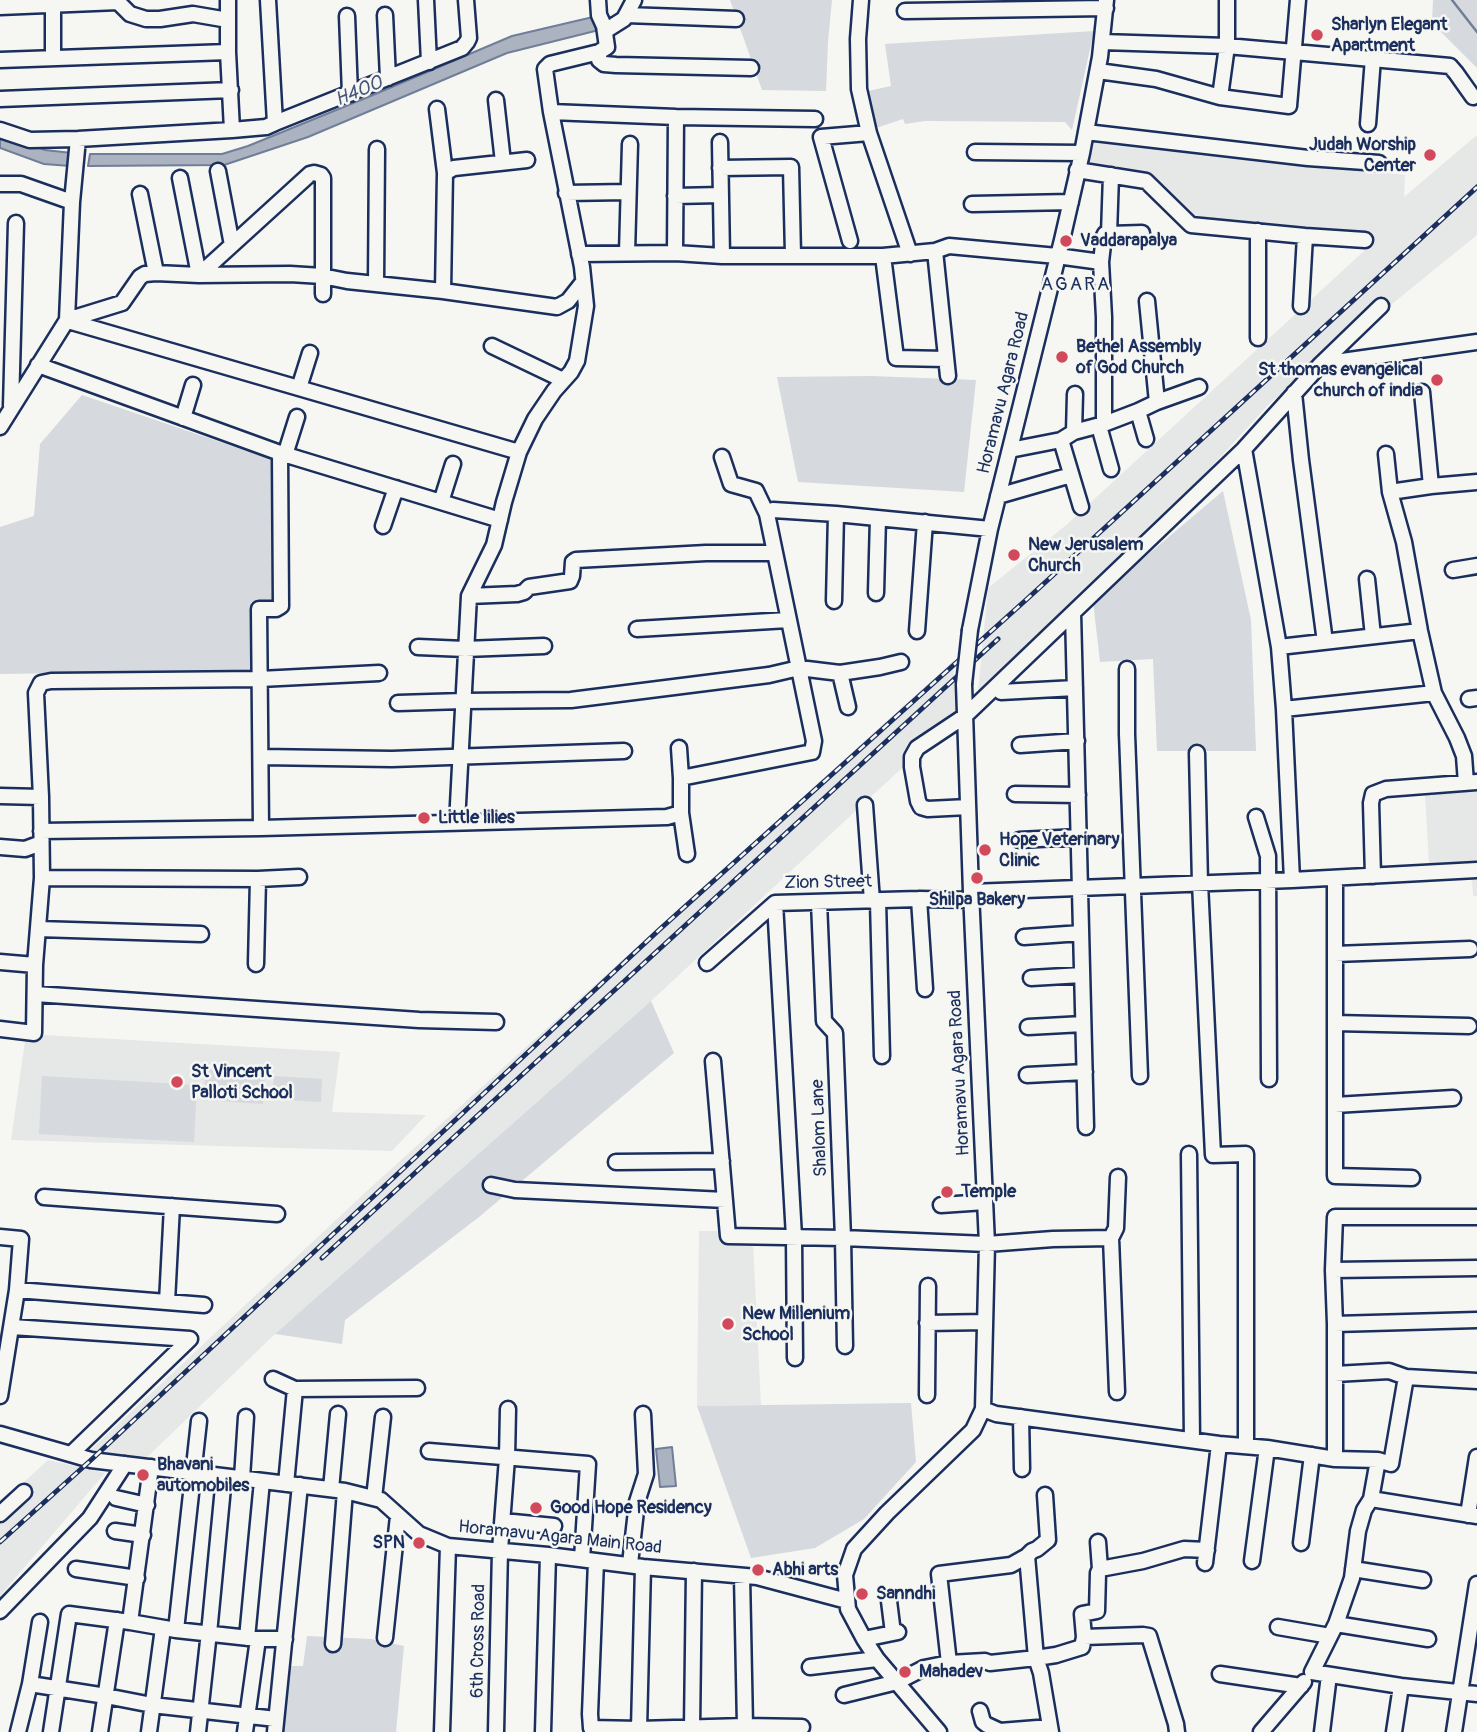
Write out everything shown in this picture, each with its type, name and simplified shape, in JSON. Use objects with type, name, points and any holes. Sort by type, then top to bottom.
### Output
[{"type":"street","points":[[228,0],[232,130]]},
{"type":"street","points":[[268,0],[275,123]]},
{"type":"street","points":[[426,0],[429,62]]},
{"type":"street","points":[[0,130],[30,140],[77,150],[266,127],[462,48],[468,38],[466,0]]},
{"type":"street","points":[[457,823],[469,596],[494,545],[519,452],[535,419],[577,361],[586,306],[545,69],[547,66],[599,52],[607,47],[601,18],[620,23],[634,0]]},
{"type":"street","points":[[861,0],[858,38],[859,89],[869,133],[910,254]]},
{"type":"street","points":[[1220,97],[1227,46],[1227,0]]},
{"type":"street","points":[[1098,71],[1156,79],[1220,97],[1289,106],[1298,0]]},
{"type":"street","points":[[0,6],[53,2],[118,2],[130,15],[146,19],[193,14],[228,20]]},
{"type":"street","points":[[53,2],[53,58]]},
{"type":"street","points":[[905,11],[977,5],[1106,4]]},
{"type":"street","name":"Horamavu Agara Road","points":[[983,1409],[987,1244],[964,684],[970,630],[990,529],[1082,153],[1098,71],[1106,4]]},
{"type":"street","points":[[385,15],[388,78]]},
{"type":"street","points":[[626,15],[736,19]]},
{"type":"street","points":[[347,16],[350,93]]},
{"type":"street","points":[[1102,41],[1227,46],[1450,66],[1473,97]]},
{"type":"street","points":[[0,60],[228,52]]},
{"type":"street","points":[[599,52],[599,60],[604,64],[751,68]]},
{"type":"street","points":[[1368,124],[1373,58]]},
{"type":"street","points":[[0,99],[231,90]]},
{"type":"street","points":[[496,100],[503,162]]},
{"type":"street","points":[[437,109],[445,173],[443,291]]},
{"type":"street","points":[[551,112],[815,119]]},
{"type":"street","points":[[675,253],[676,117]]},
{"type":"street","points":[[1086,132],[1308,158],[1379,163]]},
{"type":"street","points":[[850,241],[821,137],[869,133]]},
{"type":"street","points":[[720,142],[722,256]]},
{"type":"street","points":[[627,253],[630,144]]},
{"type":"street","points":[[376,284],[377,149]]},
{"type":"street","points":[[0,426],[67,320],[77,150]]},
{"type":"street","points":[[975,152],[1082,153]]},
{"type":"street","points":[[445,173],[454,168],[527,160]]},
{"type":"street","points":[[720,168],[790,167],[793,255]]},
{"type":"street","points":[[1077,170],[1146,181],[1191,225],[1365,240]]},
{"type":"street","points":[[218,171],[232,245]]},
{"type":"street","points":[[199,275],[310,174],[318,174],[323,178],[323,294]]},
{"type":"street","points":[[1109,234],[1111,175]]},
{"type":"street","points":[[180,178],[199,275]]},
{"type":"street","points":[[0,184],[21,184],[72,202]]},
{"type":"street","points":[[566,192],[628,192]]},
{"type":"street","points":[[140,194],[156,273]]},
{"type":"street","points":[[675,197],[721,195]]},
{"type":"street","points":[[972,204],[1071,202]]},
{"type":"street","points":[[11,408],[16,223]]},
{"type":"street","points":[[1258,231],[1258,338]]},
{"type":"street","points":[[1111,469],[1101,425],[1104,317],[1101,262],[1104,236],[1142,233]]},
{"type":"street","points":[[1301,306],[1305,236]]},
{"type":"street","points":[[579,254],[883,256],[935,251],[948,246],[1101,262]]},
{"type":"street","points":[[935,251],[948,376]]},
{"type":"street","points":[[883,256],[896,358],[946,359]]},
{"type":"street","points":[[67,320],[122,303],[140,278],[145,274],[156,273],[322,275],[347,281],[557,307],[568,301],[583,282]]},
{"type":"street","points":[[1147,301],[1157,402]]},
{"type":"street","points":[[968,807],[922,807],[918,801],[912,767],[912,757],[917,748],[965,716],[1244,449],[1321,364],[1381,306]]},
{"type":"street","points":[[67,320],[519,452]]},
{"type":"street","points":[[1321,364],[1477,342]]},
{"type":"street","points":[[492,346],[563,380]]},
{"type":"street","points":[[299,388],[310,353]]},
{"type":"street","points":[[38,365],[282,454],[500,520]]},
{"type":"street","points":[[183,418],[192,385]]},
{"type":"street","points":[[1010,450],[1061,440],[1074,432],[1101,425],[1199,387]]},
{"type":"street","points":[[1422,392],[1432,486]]},
{"type":"street","points":[[1294,393],[1325,642]]},
{"type":"street","points":[[1074,432],[1075,394]]},
{"type":"street","points":[[1138,411],[1146,439]]},
{"type":"street","points":[[261,828],[259,609],[276,609],[281,606],[282,454],[297,417]]},
{"type":"street","points":[[1061,440],[1081,507]]},
{"type":"street","points":[[1244,449],[1279,647],[1292,880]]},
{"type":"street","points":[[1373,876],[1373,793],[1386,789],[1472,782],[1457,738],[1434,693],[1404,542],[1390,492],[1386,454]]},
{"type":"street","points":[[681,778],[811,752],[814,741],[767,514],[756,491],[731,484],[722,457]]},
{"type":"street","points":[[441,502],[453,464]]},
{"type":"street","points":[[998,496],[1072,475]]},
{"type":"street","points":[[1390,492],[1477,482]]},
{"type":"street","points":[[383,526],[396,488]]},
{"type":"street","points":[[767,514],[773,510],[836,514],[990,529]]},
{"type":"street","points":[[834,601],[836,514]]},
{"type":"street","points":[[876,593],[878,518]]},
{"type":"street","points":[[917,631],[925,522]]},
{"type":"street","points":[[469,596],[524,593],[529,587],[570,581],[573,562],[576,559],[774,553]]},
{"type":"street","points":[[1453,570],[1477,566]]},
{"type":"street","points":[[1367,579],[1373,636]]},
{"type":"street","points":[[1073,613],[1086,1127]]},
{"type":"street","points":[[637,629],[788,620]]},
{"type":"street","points":[[1279,647],[1420,631]]},
{"type":"street","points":[[418,647],[465,649],[544,646]]},
{"type":"street","points":[[398,703],[571,700],[769,675],[799,668],[839,673],[901,662]]},
{"type":"street","points":[[1127,668],[1127,734],[1140,1076]]},
{"type":"street","points":[[0,1029],[34,1033],[35,965],[42,878],[36,693],[41,683],[260,679],[379,673]]},
{"type":"street","points":[[839,673],[848,707]]},
{"type":"street","points":[[1001,692],[1075,688]]},
{"type":"street","points":[[1284,709],[1434,693]]},
{"type":"street","points":[[1020,745],[1076,741]]},
{"type":"street","points":[[679,748],[681,813],[687,854]]},
{"type":"street","points":[[261,757],[392,759],[624,751]]},
{"type":"street","points":[[1196,753],[1213,1155],[1247,1154],[1246,1446]]},
{"type":"street","points":[[1015,794],[1078,795]]},
{"type":"street","points":[[0,796],[41,797]]},
{"type":"street","points":[[865,806],[875,901],[882,1056]]},
{"type":"street","points":[[0,847],[25,849],[41,837],[667,817],[681,813]]},
{"type":"street","points":[[1256,817],[1268,856],[1269,1079]]},
{"type":"street","points":[[1019,840],[1079,838]]},
{"type":"street","points":[[1268,856],[1290,856]]},
{"type":"street","name":"Zion Street","points":[[707,963],[775,903],[919,900],[1132,885],[1477,870]]},
{"type":"street","points":[[42,878],[299,877]]},
{"type":"street","points":[[1335,878],[1335,1177],[1412,1178]]},
{"type":"street","points":[[256,964],[258,879]]},
{"type":"street","points":[[919,900],[925,989]]},
{"type":"street","name":"Shalom Lane","points":[[819,902],[824,1021],[835,1033],[845,1346]]},
{"type":"street","points":[[775,903],[794,1237],[795,1358]]},
{"type":"street","points":[[38,929],[201,934]]},
{"type":"street","points":[[1024,937],[1081,933]]},
{"type":"street","points":[[1335,954],[1470,949]]},
{"type":"street","points":[[0,962],[35,965]]},
{"type":"street","points":[[1031,978],[1082,975]]},
{"type":"street","points":[[35,994],[419,1020],[496,1022]]},
{"type":"street","points":[[1335,1023],[1469,1026]]},
{"type":"street","points":[[1028,1027],[1083,1024]]},
{"type":"street","points":[[713,1061],[728,1236],[987,1244],[1111,1238]]},
{"type":"street","points":[[1027,1075],[1085,1072]]},
{"type":"street","points":[[1335,1105],[1453,1098]]},
{"type":"street","points":[[1189,1154],[1192,1440]]},
{"type":"street","points":[[616,1162],[722,1161]]},
{"type":"street","points":[[1117,1392],[1111,1238],[1116,1228],[1118,1177]]},
{"type":"street","points":[[491,1185],[515,1190],[725,1200]]},
{"type":"street","points":[[44,1197],[277,1214]]},
{"type":"street","points":[[941,1205],[985,1202]]},
{"type":"street","points":[[167,1302],[172,1206]]},
{"type":"street","points":[[1335,1459],[1335,1217],[1477,1217]]},
{"type":"street","points":[[0,1237],[21,1239],[17,1290],[0,1396]]},
{"type":"street","points":[[1334,1270],[1477,1268]]},
{"type":"street","points":[[927,1395],[928,1286]]},
{"type":"street","points":[[17,1290],[204,1305]]},
{"type":"street","points":[[1335,1324],[1477,1320]]},
{"type":"street","points":[[927,1323],[985,1322]]},
{"type":"street","points":[[12,1327],[190,1339],[71,1454]]},
{"type":"street","points":[[1335,1374],[1389,1371],[1406,1377],[1477,1381]]},
{"type":"street","points":[[939,1732],[877,1659],[864,1639],[850,1614],[845,1575],[854,1549],[887,1513],[973,1430],[983,1409],[996,1414],[1335,1459],[1378,1460],[1391,1464],[1406,1377]]},
{"type":"street","points":[[273,1379],[295,1389],[416,1388]]},
{"type":"street","points":[[30,1684],[152,1705],[247,1715],[275,1725],[285,1639],[295,1389]]},
{"type":"street","name":"6th Cross Road","points":[[496,1732],[500,1550],[508,1409]]},
{"type":"street","points":[[332,1644],[338,1414]]},
{"type":"street","points":[[639,1729],[637,1565],[638,1502],[646,1474],[643,1414]]},
{"type":"street","points":[[242,1478],[246,1417]]},
{"type":"street","points":[[374,1498],[383,1417]]},
{"type":"street","points":[[1021,1417],[1021,1469]]},
{"type":"street","points":[[149,1732],[152,1705],[170,1629],[199,1421]]},
{"type":"street","name":"Horamavu Agara Main Road","points":[[0,1434],[91,1460],[338,1490],[374,1498],[381,1500],[419,1534],[448,1546],[757,1577],[847,1601]]},
{"type":"street","points":[[1100,1569],[1143,1561],[1184,1549],[1206,1556],[1219,1444]]},
{"type":"street","points":[[1252,1562],[1267,1448]]},
{"type":"street","points":[[429,1451],[588,1464],[590,1714],[593,1730],[802,1727]]},
{"type":"street","points":[[1301,1544],[1312,1455]]},
{"type":"street","points":[[1371,1499],[1472,1515],[1477,1457]]},
{"type":"street","points":[[1261,1732],[1312,1672],[1333,1630],[1352,1578],[1358,1531],[1364,1510],[1371,1499],[1378,1460]]},
{"type":"street","points":[[0,1611],[90,1518],[125,1464]]},
{"type":"street","points":[[100,1732],[124,1621],[137,1578],[151,1467]]},
{"type":"street","points":[[198,1732],[224,1476]]},
{"type":"street","points":[[245,1732],[261,1481]]},
{"type":"street","points":[[0,1514],[24,1492]]},
{"type":"street","points":[[949,1663],[939,1574],[1011,1565],[1048,1541],[1045,1495]]},
{"type":"street","points":[[116,1498],[147,1505]]},
{"type":"street","points":[[385,1639],[398,1516]]},
{"type":"street","points":[[503,1521],[554,1526]]},
{"type":"street","points":[[115,1531],[143,1535]]},
{"type":"street","points":[[844,1695],[897,1682],[924,1668],[949,1663],[990,1663],[1036,1658],[1082,1647],[1082,1614],[1097,1611],[1100,1569],[1098,1542]]},
{"type":"street","points":[[442,1732],[448,1546]]},
{"type":"street","points":[[543,1732],[548,1555]]},
{"type":"street","points":[[981,1711],[983,1721],[1000,1731],[1050,1729],[1036,1658],[1027,1556]]},
{"type":"street","points":[[75,1569],[137,1578]]},
{"type":"street","points":[[1353,1569],[1423,1580]]},
{"type":"street","points":[[692,1728],[694,1571]]},
{"type":"street","points":[[742,1576],[745,1726]]},
{"type":"street","points":[[1454,1732],[1477,1584]]},
{"type":"street","points":[[864,1639],[895,1633],[889,1601]]},
{"type":"street","points":[[51,1732],[58,1688],[64,1614],[209,1635],[285,1639]]},
{"type":"street","points":[[18,1732],[30,1684],[40,1622]]},
{"type":"street","points":[[1278,1627],[1428,1639]]},
{"type":"street","points":[[1084,1637],[1149,1636],[1177,1732]]},
{"type":"street","points":[[810,1667],[877,1659]]},
{"type":"street","points":[[1312,1672],[1401,1686],[1477,1694]]},
{"type":"street","points":[[1220,1674],[1301,1686]]},
{"type":"street","points":[[1322,1732],[1329,1675]]},
{"type":"street","points":[[1394,1732],[1401,1686]]},
{"type":"shaded area","points":[[730,0],[832,0],[826,91],[762,90]]},
{"type":"shaded area","points":[[1433,0],[1477,0],[1477,68],[1432,23]]},
{"type":"shaded area","points":[[593,17],[599,30],[507,53],[308,137],[224,165],[88,166],[90,154],[222,154],[248,146],[512,36]]},
{"type":"shaded area","points":[[1094,31],[1072,130],[1065,122],[925,121],[905,124],[903,119],[876,128],[868,91],[891,86],[885,44]]},
{"type":"shaded area","points":[[0,133],[45,150],[72,153],[70,166],[44,164],[0,148]]},
{"type":"shaded area","points":[[1477,135],[1477,235],[1270,403],[1182,499],[978,692],[988,588],[1065,526],[1376,240],[1197,218],[1186,214],[1145,176],[1085,169],[1091,136],[1405,175],[1404,197]]},
{"type":"shaded area","points":[[871,376],[976,380],[964,492],[798,482],[777,377]]},
{"type":"shaded area","points":[[82,395],[273,460],[276,601],[251,602],[252,670],[0,674],[0,527],[34,516],[40,444]]},
{"type":"shaded area","points":[[1223,491],[1251,620],[1256,751],[1157,751],[1153,659],[1100,662],[1093,601]]},
{"type":"shaded area","points":[[953,661],[957,716],[916,745],[903,767],[651,1001],[275,1334],[142,1462],[86,1454],[369,1189]]},
{"type":"shaded area","points":[[1477,789],[1477,896],[1473,896],[1471,861],[1429,864],[1425,794]]},
{"type":"shaded area","points":[[651,1001],[674,1053],[479,1217],[345,1320],[342,1344],[275,1334]]},
{"type":"shaded area","name":"St Vincent Palloti School","points":[[26,1034],[340,1052],[332,1112],[426,1115],[392,1151],[11,1140]]},
{"type":"shaded area","points":[[206,1069],[265,1073],[263,1104],[203,1100]]},
{"type":"shaded area","points":[[42,1076],[197,1085],[194,1142],[39,1134]]},
{"type":"shaded area","points":[[274,1076],[322,1079],[321,1102],[272,1099]]},
{"type":"shaded area","name":"New Millenium School","points":[[699,1231],[724,1231],[724,1243],[753,1243],[761,1405],[697,1406]]},
{"type":"shaded area","points":[[911,1403],[916,1462],[864,1519],[815,1548],[751,1558],[697,1406]]},
{"type":"shaded area","points":[[672,1447],[676,1486],[660,1487],[656,1449]]},
{"type":"shaded area","points":[[48,1460],[105,1473],[0,1596],[0,1504]]},
{"type":"shaded area","points":[[307,1636],[371,1639],[404,1646],[396,1732],[277,1732],[282,1666],[303,1666]]},
{"type":"waterway","points":[[1452,0],[1477,32]]},
{"type":"railway","points":[[0,1542],[659,930],[1027,599],[1477,187]]},
{"type":"railway","points":[[322,1258],[998,639]]},
{"type":"place","name":"Sharlyn Elegant Apartment","points":[[1317,35]]},
{"type":"place","name":"Judah Worship Center","points":[[1430,155]]},
{"type":"place","name":"Vaddarapalya","points":[[1066,241]]},
{"type":"place","name":"Bethel Assembly of God Church","points":[[1062,357]]},
{"type":"place","name":"St thomas evangelical church of india","points":[[1437,380]]},
{"type":"place","name":"New Jerusalem Church","points":[[1014,555]]},
{"type":"place","name":"Little lilies","points":[[424,818]]},
{"type":"place","name":"Hope Veterinary Clinic","points":[[985,850]]},
{"type":"place","name":"Shilpa Bakery","points":[[977,878]]},
{"type":"place","name":"St Vincent Palloti School","points":[[177,1082]]},
{"type":"place","name":"Temple","points":[[947,1192]]},
{"type":"place","name":"New Millenium School","points":[[728,1324]]},
{"type":"place","name":"Bhavani automobiles","points":[[143,1475]]},
{"type":"place","name":"Good Hope Residency","points":[[536,1508]]},
{"type":"place","name":"SPN","points":[[419,1543]]},
{"type":"place","name":"Abhi arts","points":[[758,1570]]},
{"type":"place","name":"Sanndhi","points":[[862,1594]]},
{"type":"place","name":"Mahadev","points":[[905,1672]]},
{"type":"district","name":"AGARA","points":[[1076,285]]},
{"type":"water label","name":"H400","points":[[359,92]]}]
